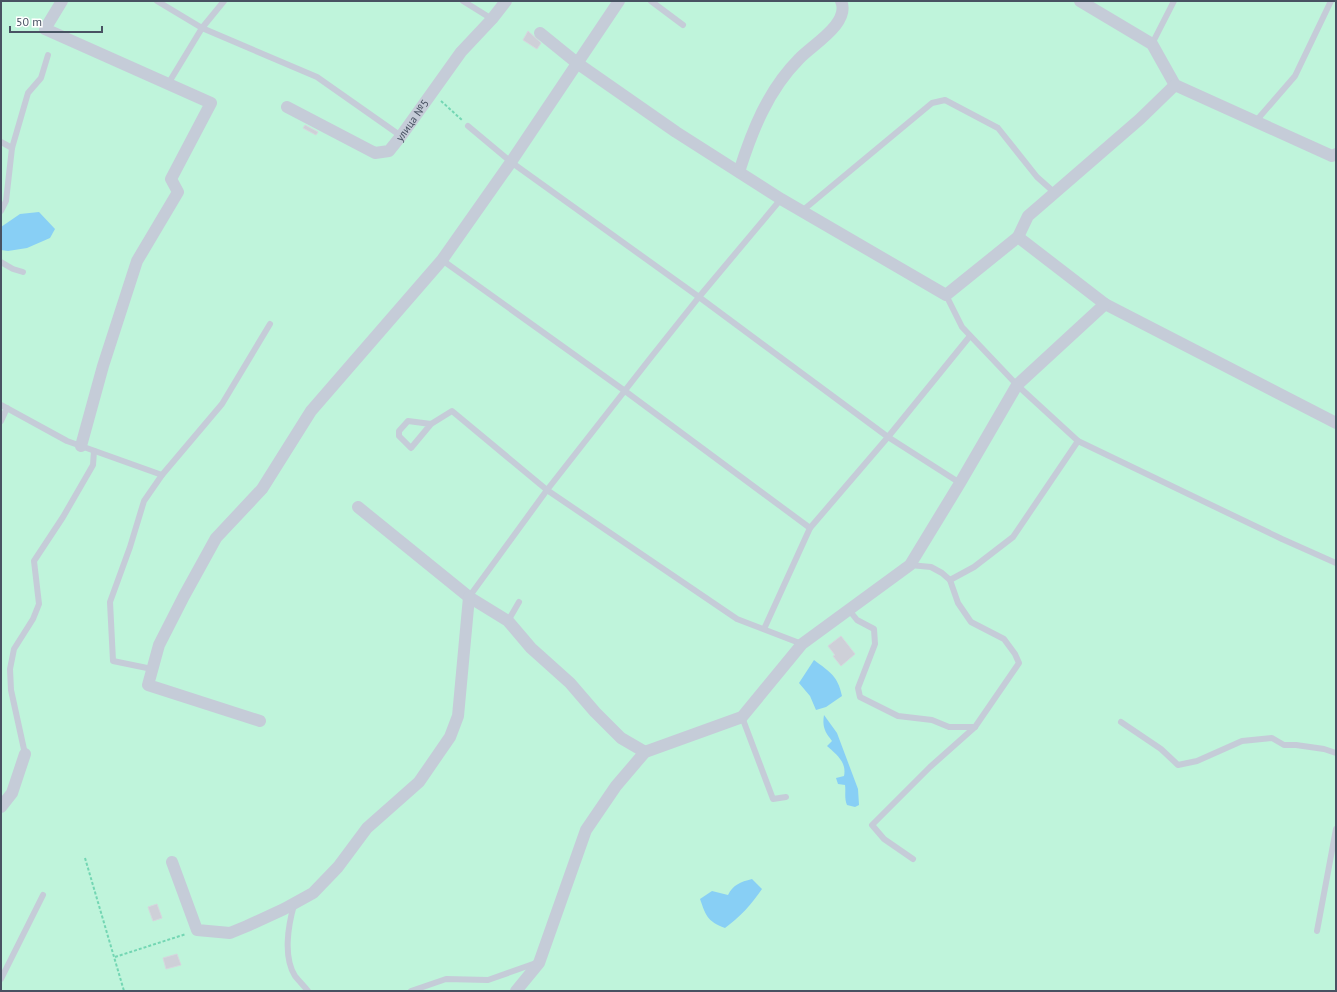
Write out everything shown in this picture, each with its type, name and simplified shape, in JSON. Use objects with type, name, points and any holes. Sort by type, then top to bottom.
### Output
[{"type":"street","points":[[62,1],[45,29],[211,103],[171,179],[178,192],[137,261],[103,366],[81,446]]},
{"type":"street","name":"улица №5","points":[[286,107],[375,153],[389,151],[461,52],[492,20],[506,1]]},
{"type":"street","points":[[260,720],[148,685],[159,645],[216,538],[262,489],[311,411],[442,260],[619,1]]},
{"type":"street","points":[[739,172],[748,143],[772,92],[787,71],[800,57],[839,22],[844,8],[842,1]]},
{"type":"street","points":[[1080,1],[1152,44],[1174,85],[1332,156],[1336,154]]},
{"type":"street","points":[[540,33],[577,63],[676,132],[781,199],[946,295],[1018,237],[1028,216],[1140,119],[1174,85]]},
{"type":"street","points":[[1018,237],[1105,304],[1336,423]]},
{"type":"street","points":[[516,991],[539,963],[586,830],[616,786],[645,752],[742,717],[802,644],[910,565],[1017,385],[1105,304]]},
{"type":"street","points":[[358,507],[469,597],[508,621],[531,648],[570,683],[595,712],[621,738],[645,752]]},
{"type":"street","points":[[172,862],[198,930],[230,933],[313,893],[338,867],[367,828],[419,782],[450,737],[458,716],[469,597]]},
{"type":"street","points":[[1,806],[12,793],[25,754]]},
{"type":"lane","points":[[157,1],[202,28],[317,77],[401,136]]},
{"type":"lane","points":[[168,84],[202,28],[224,1]]},
{"type":"lane","points":[[463,1],[492,20]]},
{"type":"lane","points":[[651,1],[683,25]]},
{"type":"lane","points":[[1152,44],[1174,1]]},
{"type":"lane","points":[[1256,121],[1295,76],[1331,1]]},
{"type":"lane","points":[[1,211],[6,201],[12,148],[28,93],[41,78],[48,56]]},
{"type":"lane","points":[[802,211],[932,103],[945,100],[998,128],[1037,177],[1055,193]]},
{"type":"lane","points":[[468,126],[510,162],[698,297],[888,437],[960,483]]},
{"type":"lane","points":[[1,142],[12,148]]},
{"type":"lane","points":[[469,597],[547,490],[698,297],[781,199]]},
{"type":"lane","points":[[442,260],[625,391],[810,528]]},
{"type":"lane","points":[[1,262],[13,269],[23,272]]},
{"type":"lane","points":[[946,295],[962,327],[970,336],[1017,385],[1078,441],[1275,536],[1336,563]]},
{"type":"lane","points":[[152,669],[113,661],[110,602],[130,547],[144,501],[162,475],[222,404],[270,324]]},
{"type":"lane","points":[[764,629],[810,528],[888,437],[970,336]]},
{"type":"lane","points":[[1,405],[67,441],[162,475]]},
{"type":"lane","points":[[1,421],[7,408]]},
{"type":"lane","points":[[431,424],[408,421],[399,431],[399,436],[411,448],[431,424],[452,411],[547,490],[737,619],[802,644]]},
{"type":"lane","points":[[950,580],[974,567],[1013,537],[1078,441]]},
{"type":"lane","points":[[25,754],[11,690],[10,669],[14,650],[33,620],[39,604],[34,561],[63,517],[93,465],[94,451]]},
{"type":"lane","points":[[910,565],[931,567],[942,573],[950,580],[958,603],[971,622],[1004,639],[1015,654],[1019,663],[975,727],[930,767],[872,825],[884,839],[913,859]]},
{"type":"lane","points":[[508,621],[519,602]]},
{"type":"lane","points":[[849,610],[857,620],[874,629],[876,644],[858,688],[860,697],[898,716],[932,720],[949,727],[975,727]]},
{"type":"lane","points":[[742,717],[773,799],[786,797]]},
{"type":"lane","points":[[1121,722],[1161,749],[1178,765],[1197,761],[1242,741],[1272,738],[1284,745],[1324,749],[1336,753]]},
{"type":"lane","points":[[1316,931],[1336,829]]},
{"type":"lane","points":[[1,979],[43,895]]},
{"type":"lane","points":[[294,903],[288,925],[288,959],[295,976],[308,991]]},
{"type":"lane","points":[[411,991],[446,979],[488,980],[539,963]]},
{"type":"path","points":[[432,93],[468,126]]},
{"type":"path","points":[[85,858],[124,991]]},
{"type":"path","points":[[114,957],[198,930]]},
{"type":"green space","points":[[1,1],[1336,1],[1336,991],[1,991]]},
{"type":"water","points":[[39,212],[55,229],[50,238],[27,248],[8,251],[1,250],[1,227],[20,214]]},
{"type":"water","points":[[814,660],[829,671],[836,679],[842,696],[826,707],[816,710],[810,696],[799,683]]},
{"type":"water","points":[[824,715],[837,733],[858,789],[859,805],[855,807],[847,805],[845,785],[838,784],[836,778],[844,776],[844,767],[840,759],[827,746],[832,741],[823,723]]},
{"type":"water","points":[[752,879],[762,889],[740,915],[730,924],[725,928],[714,923],[708,917],[700,899],[712,891],[728,895],[737,884]]},
{"type":"building","points":[[528,31],[541,43],[537,49],[523,40]]},
{"type":"building","points":[[305,125],[318,132],[316,135],[303,128]]},
{"type":"building","points":[[841,636],[855,654],[841,666],[833,656],[835,655],[828,646]]},
{"type":"building","points":[[157,904],[162,918],[153,921],[148,907]]},
{"type":"building","points":[[177,954],[181,965],[166,969],[163,958]]}]
